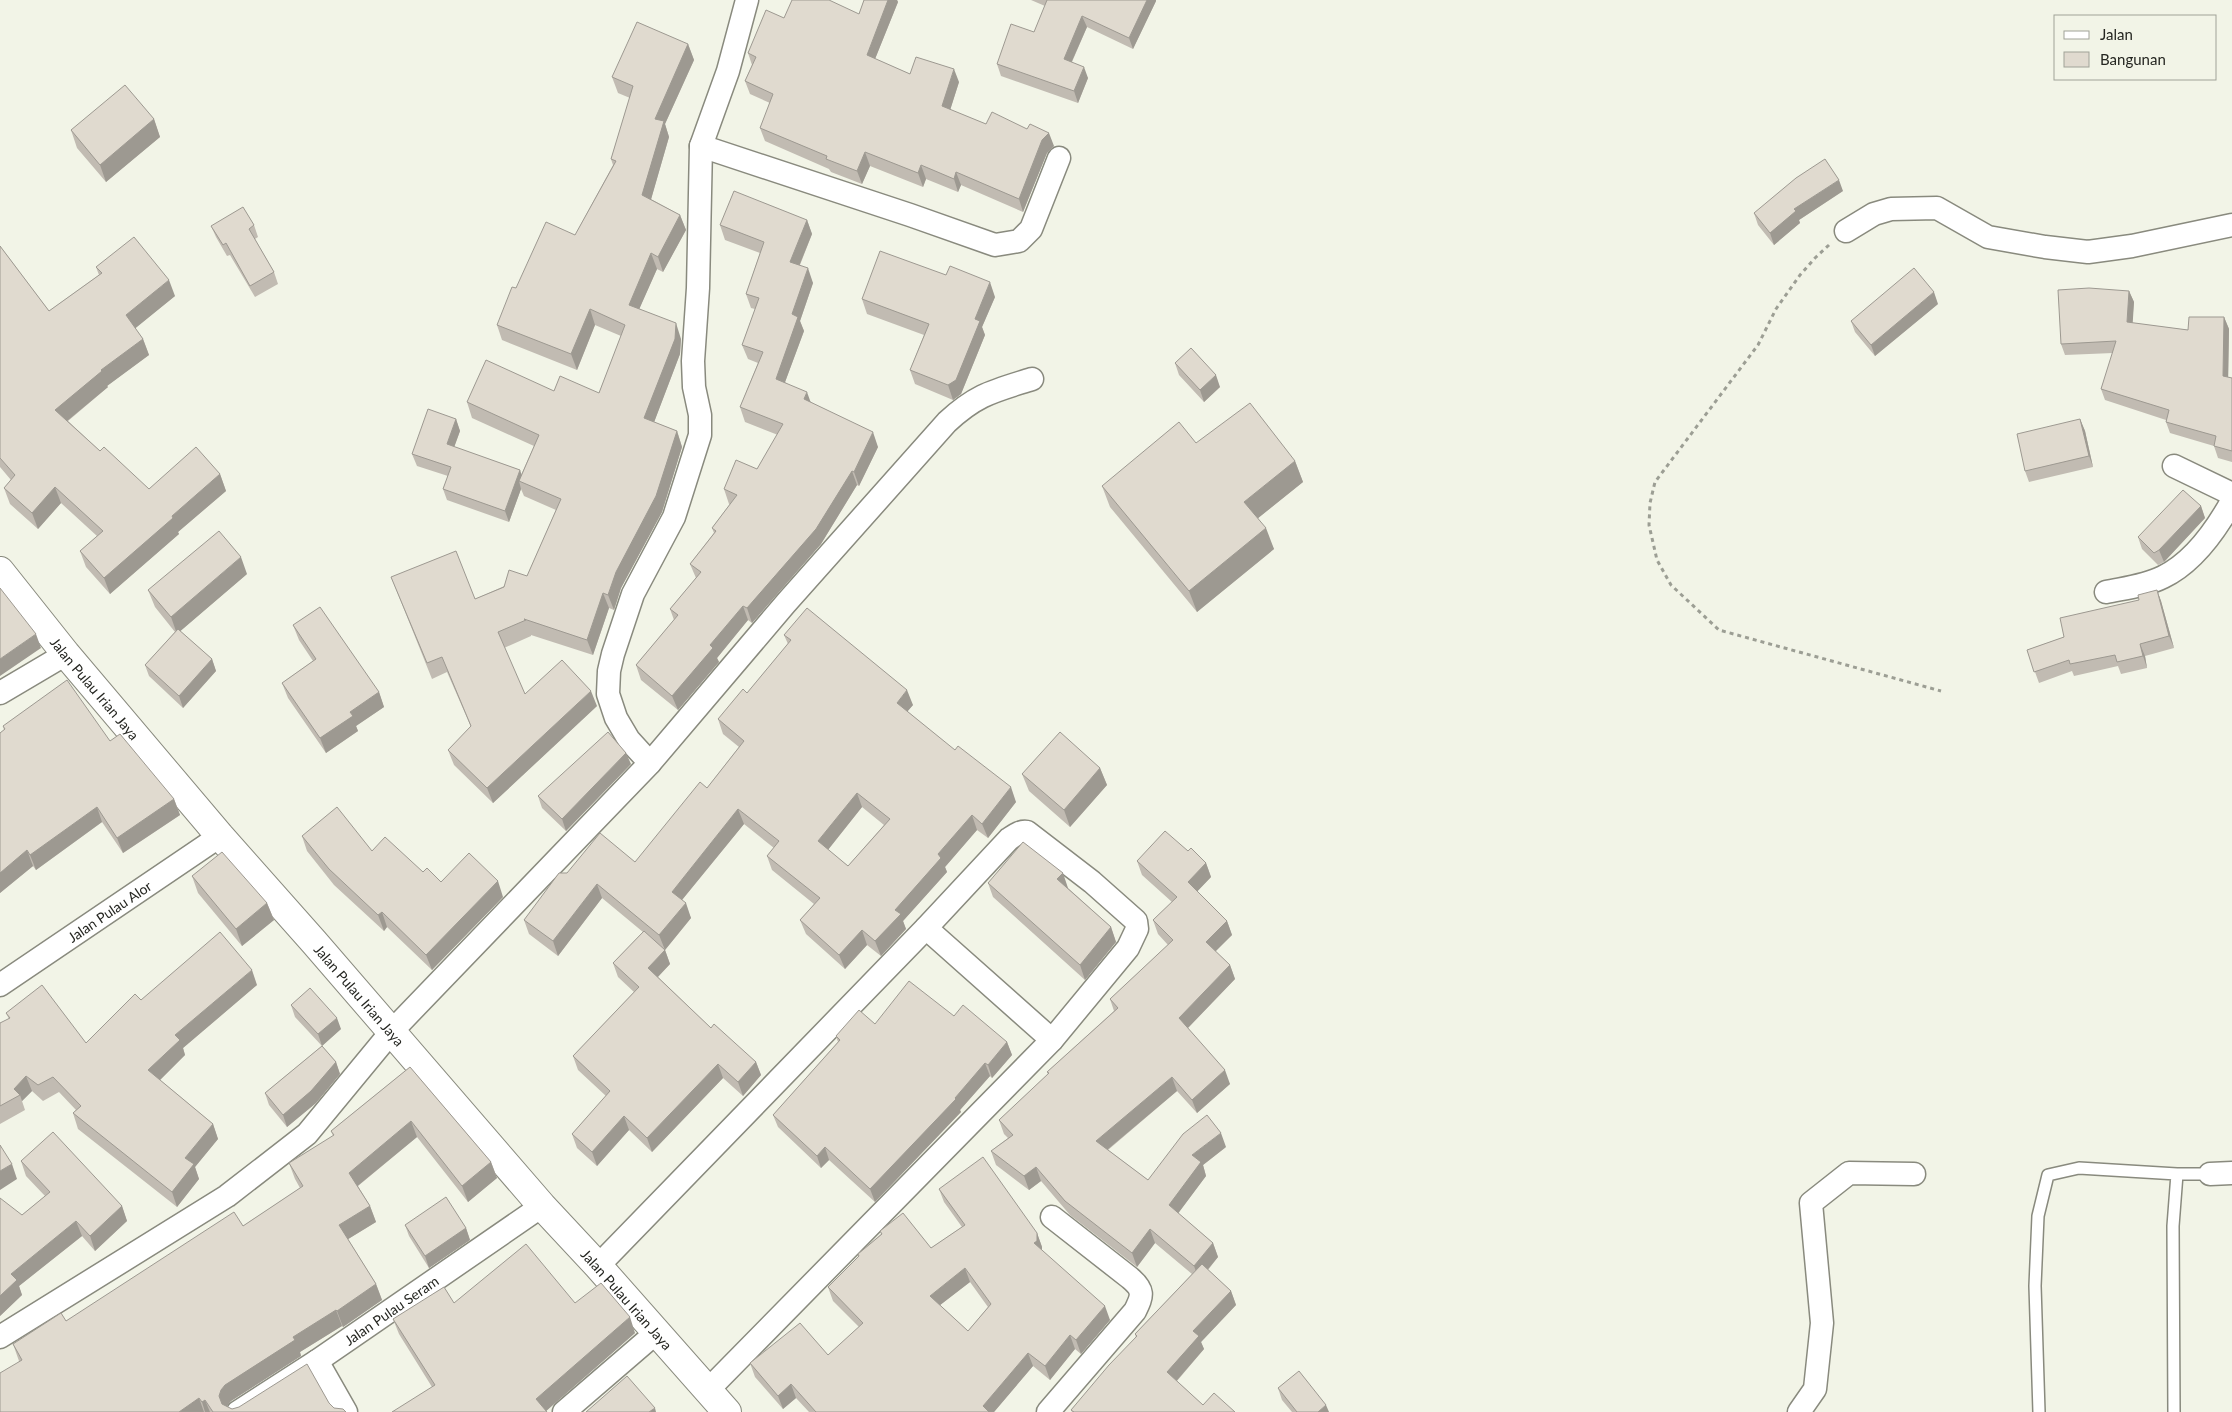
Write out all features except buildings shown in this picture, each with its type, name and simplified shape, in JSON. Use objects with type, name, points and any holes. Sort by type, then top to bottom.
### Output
[{"type":"street","points":[[650,762],[629,740],[616,718],[608,694],[609,671],[633,594],[674,518],[700,435],[700,415],[694,387],[693,361],[698,288],[700,146],[728,71],[747,0]]},
{"type":"street","points":[[700,146],[910,215],[995,246],[1018,241],[1031,229],[1059,158]]},
{"type":"street","points":[[1846,231],[1874,214],[1891,209],[1937,208],[1988,237],[2088,252],[2132,246],[2232,225]]},
{"type":"street","points":[[0,1336],[227,1196],[307,1134],[392,1031],[650,762],[786,604],[947,422],[966,404],[987,393],[1032,379]]},
{"type":"street","points":[[2174,466],[2232,494]]},
{"type":"street","points":[[2106,592],[2140,585],[2163,577],[2179,566],[2195,553],[2211,534],[2232,501]]},
{"type":"street","name":"Jalan Pulau Irian Jaya","points":[[0,571],[66,654],[220,836],[392,1031],[542,1206],[598,1266],[727,1412]]},
{"type":"street","points":[[0,693],[66,654]]},
{"type":"street","points":[[598,1266],[926,928],[1009,839],[1022,831],[1027,832],[1092,882],[1136,922],[1137,929],[1128,948],[1052,1040],[707,1391]]},
{"type":"street","name":"Jalan Pulau Alor","points":[[0,985],[220,836]]},
{"type":"street","points":[[926,928],[1052,1040]]},
{"type":"street","points":[[1799,1412],[1815,1389],[1822,1323],[1811,1203],[1848,1172],[1914,1174]]},
{"type":"street","name":"Jalan Pulau Seram","points":[[238,1412],[542,1206]]},
{"type":"street","points":[[1048,1412],[1135,1312],[1141,1293],[1140,1287],[1130,1278],[1052,1217]]},
{"type":"street","points":[[564,1412],[657,1332]]},
{"type":"street","points":[[317,1360],[346,1412]]},
{"type":"lane","points":[[2039,1412],[2035,1286],[2038,1216],[2048,1175],[2079,1168],[2177,1174],[2221,1174]]},
{"type":"lane","points":[[2174,1412],[2173,1226],[2177,1174]]},
{"type":"path","points":[[1846,231],[1815,258],[1800,275],[1776,309],[1758,346],[1655,482],[1650,503],[1649,525],[1657,560],[1671,585],[1719,630],[1941,691]]}]
